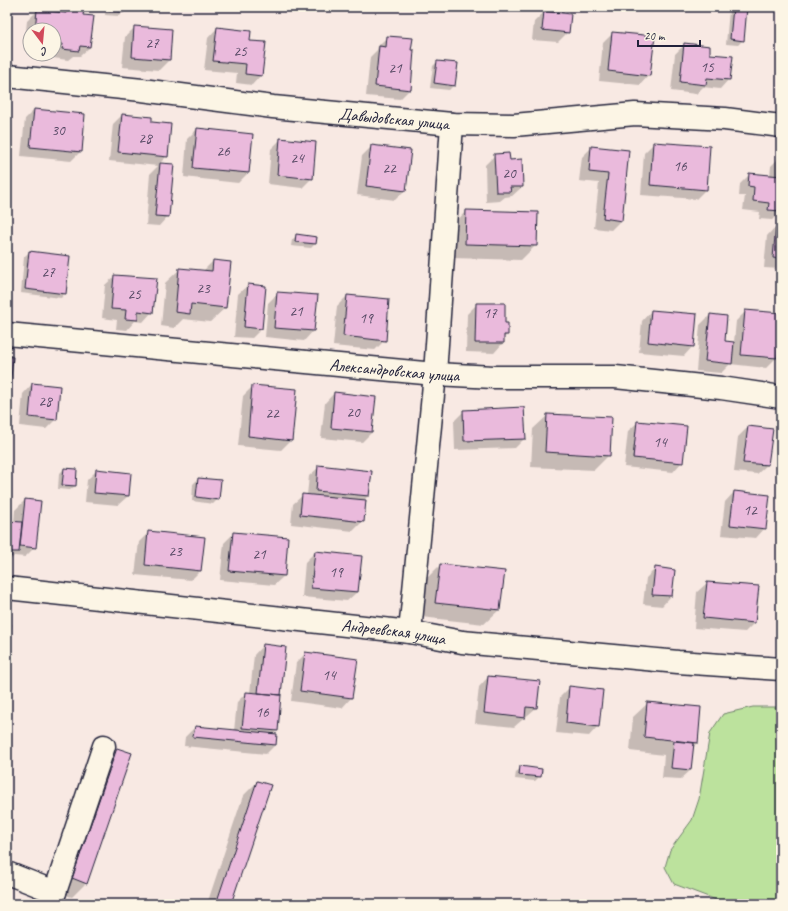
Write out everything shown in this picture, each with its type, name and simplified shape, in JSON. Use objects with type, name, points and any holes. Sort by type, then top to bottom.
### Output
[{"type":"street","name":"Давыдовская улица","points":[[7,76],[142,90],[273,107],[452,124],[514,125],[635,114],[725,119],[781,126]]},
{"type":"street","points":[[410,632],[435,374],[452,124]]},
{"type":"street","name":"Александровская улица","points":[[7,334],[435,374],[494,377],[615,377],[721,388],[781,397]]},
{"type":"street","name":"Андреевская улица","points":[[7,588],[410,632],[462,642],[678,662],[781,669]]},
{"type":"street","points":[[7,873],[53,898],[104,746]]},
{"type":"green space","points":[[753,707],[781,707],[781,904],[727,904],[674,884],[665,867],[670,850],[692,820],[699,799],[710,733],[723,714]]},
{"type":"building","points":[[110,7],[125,7],[124,12],[110,11]]},
{"type":"building","points":[[733,7],[747,7],[744,41],[730,39]]},
{"type":"building","points":[[67,8],[84,10],[83,15],[94,16],[90,47],[80,46],[79,51],[62,49],[62,22],[36,22],[37,10],[66,13]]},
{"type":"building","points":[[544,11],[571,14],[569,33],[542,30]]},
{"type":"building","points":[[134,26],[172,29],[170,60],[132,57]]},
{"type":"building","points":[[217,27],[251,31],[250,41],[266,42],[262,76],[245,74],[246,64],[213,61]]},
{"type":"building","points":[[612,32],[655,36],[650,76],[608,71]]},
{"type":"building","points":[[387,36],[413,38],[411,50],[414,50],[411,90],[375,86],[379,46],[386,47]]},
{"type":"building","points":[[684,43],[710,46],[710,54],[733,56],[730,80],[707,78],[706,85],[680,82]]},
{"type":"building","points":[[437,61],[458,63],[455,86],[434,83]]},
{"type":"building","points":[[34,109],[85,114],[82,152],[30,147]]},
{"type":"building","points":[[122,114],[152,117],[152,122],[171,124],[168,157],[118,152]]},
{"type":"building","points":[[197,128],[253,134],[249,173],[193,168]]},
{"type":"building","points":[[280,138],[316,142],[313,179],[277,175]]},
{"type":"building","points":[[653,142],[710,146],[707,190],[650,185]]},
{"type":"building","points":[[371,145],[411,150],[406,191],[366,186]]},
{"type":"building","points":[[591,146],[629,150],[622,221],[603,218],[608,174],[589,172]]},
{"type":"building","points":[[509,153],[510,160],[522,159],[523,187],[510,187],[511,192],[496,192],[494,154]]},
{"type":"building","points":[[781,155],[781,176],[778,175]]},
{"type":"building","points":[[160,163],[174,164],[169,217],[155,216]]},
{"type":"building","points":[[749,173],[781,176],[781,211],[768,210],[769,203],[753,201],[754,187],[748,186]]},
{"type":"building","points":[[466,210],[538,212],[537,246],[465,244]]},
{"type":"building","points":[[776,225],[781,225],[781,259],[773,258]]},
{"type":"building","points":[[296,234],[317,237],[316,244],[295,242]]},
{"type":"building","points":[[29,251],[70,256],[66,294],[25,289]]},
{"type":"building","points":[[213,260],[231,262],[226,308],[191,304],[190,314],[175,312],[179,268],[212,271]]},
{"type":"building","points":[[114,275],[157,278],[153,313],[138,311],[138,320],[125,319],[126,310],[111,309]]},
{"type":"building","points":[[248,284],[266,286],[262,329],[244,327]]},
{"type":"building","points":[[277,292],[318,295],[314,331],[274,328]]},
{"type":"building","points":[[347,295],[389,299],[386,341],[343,336]]},
{"type":"building","points":[[476,303],[505,303],[505,323],[508,323],[508,335],[504,335],[504,343],[475,343]]},
{"type":"building","points":[[651,310],[697,314],[694,347],[648,342]]},
{"type":"building","points":[[745,310],[781,313],[777,358],[741,355]]},
{"type":"building","points":[[710,314],[727,316],[725,341],[734,342],[732,364],[705,361]]},
{"type":"building","points":[[7,356],[13,357],[7,419]]},
{"type":"building","points":[[32,383],[60,386],[57,420],[29,417]]},
{"type":"building","points":[[252,385],[297,389],[292,441],[248,436]]},
{"type":"building","points":[[334,392],[376,397],[372,432],[331,428]]},
{"type":"building","points":[[524,407],[526,439],[464,441],[463,410]]},
{"type":"building","points":[[547,414],[612,417],[610,456],[545,452]]},
{"type":"building","points":[[637,421],[687,426],[683,463],[633,458]]},
{"type":"building","points":[[748,426],[773,429],[768,465],[743,463]]},
{"type":"building","points":[[318,465],[372,471],[369,496],[316,491]]},
{"type":"building","points":[[64,468],[77,469],[76,486],[62,485]]},
{"type":"building","points":[[96,469],[131,473],[129,496],[94,493]]},
{"type":"building","points":[[198,478],[221,480],[219,500],[196,497]]},
{"type":"building","points":[[734,491],[770,495],[766,529],[730,525]]},
{"type":"building","points":[[302,494],[366,500],[364,522],[300,515]]},
{"type":"building","points":[[25,499],[41,501],[36,548],[20,546]]},
{"type":"building","points":[[7,521],[22,522],[19,552],[11,552],[11,557],[7,556]]},
{"type":"building","points":[[148,531],[205,537],[201,571],[145,565]]},
{"type":"building","points":[[233,532],[288,537],[285,576],[229,571]]},
{"type":"building","points":[[315,551],[362,556],[358,592],[311,588]]},
{"type":"building","points":[[440,564],[505,571],[500,610],[435,603]]},
{"type":"building","points":[[655,567],[675,570],[672,596],[652,595]]},
{"type":"building","points":[[707,582],[759,586],[755,623],[703,618]]},
{"type":"building","points":[[7,624],[11,624],[8,657],[7,657]]},
{"type":"building","points":[[263,644],[286,647],[281,695],[258,693]]},
{"type":"building","points":[[305,652],[358,659],[352,698],[300,691]]},
{"type":"building","points":[[488,676],[540,681],[537,708],[526,707],[525,718],[484,713]]},
{"type":"building","points":[[569,686],[603,690],[599,727],[566,723]]},
{"type":"building","points":[[246,692],[281,695],[278,731],[242,728]]},
{"type":"building","points":[[647,702],[701,707],[698,743],[644,737]]},
{"type":"building","points":[[195,726],[277,734],[276,745],[193,737]]},
{"type":"building","points":[[674,741],[694,743],[691,770],[671,768]]},
{"type":"building","points":[[117,748],[132,753],[87,884],[72,878]]},
{"type":"building","points":[[520,766],[542,769],[541,777],[519,775]]},
{"type":"building","points":[[257,781],[271,785],[231,904],[216,904]]}]
